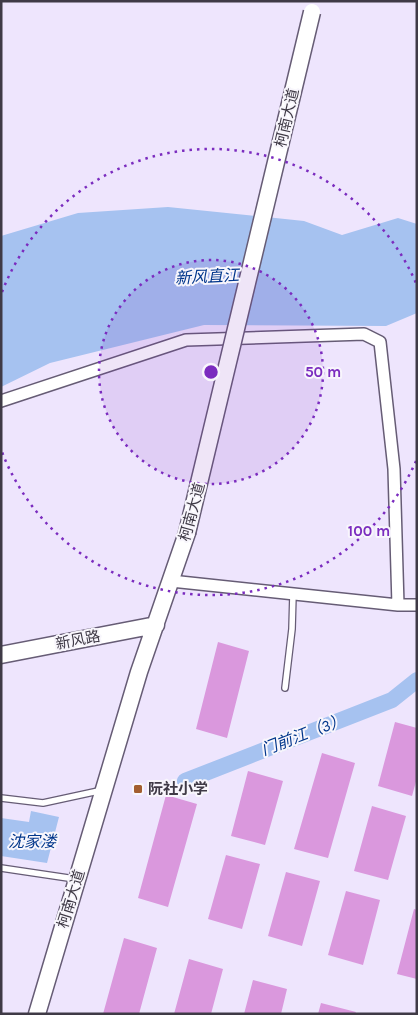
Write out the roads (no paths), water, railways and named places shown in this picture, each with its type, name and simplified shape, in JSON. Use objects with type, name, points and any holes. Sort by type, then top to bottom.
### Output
[{"type":"main road","name":"柯南大道","points":[[36,1014],[139,672],[187,533],[313,7]]},
{"type":"main road","name":"新风路","points":[[1,655],[156,625]]},
{"type":"street","points":[[1,401],[186,340],[364,334],[380,342],[394,469],[398,605]]},
{"type":"street","points":[[171,581],[417,606]]},
{"type":"lane","points":[[285,688],[294,594]]},
{"type":"lane","points":[[1,798],[43,803],[104,790]]},
{"type":"lane","points":[[1,868],[77,879]]},
{"type":"water","name":"新风直江","points":[[168,207],[304,221],[342,235],[398,218],[417,224],[417,313],[386,326],[204,325],[50,363],[1,387],[1,236],[78,213]]},
{"type":"water","name":"沈家溇","points":[[31,811],[59,817],[47,863],[1,856],[1,818],[29,822]]},
{"type":"waterway","name":"门前江（3）","points":[[185,781],[392,700],[417,680]]},
{"type":"place","name":"阮社小学","points":[[138,789]]}]
